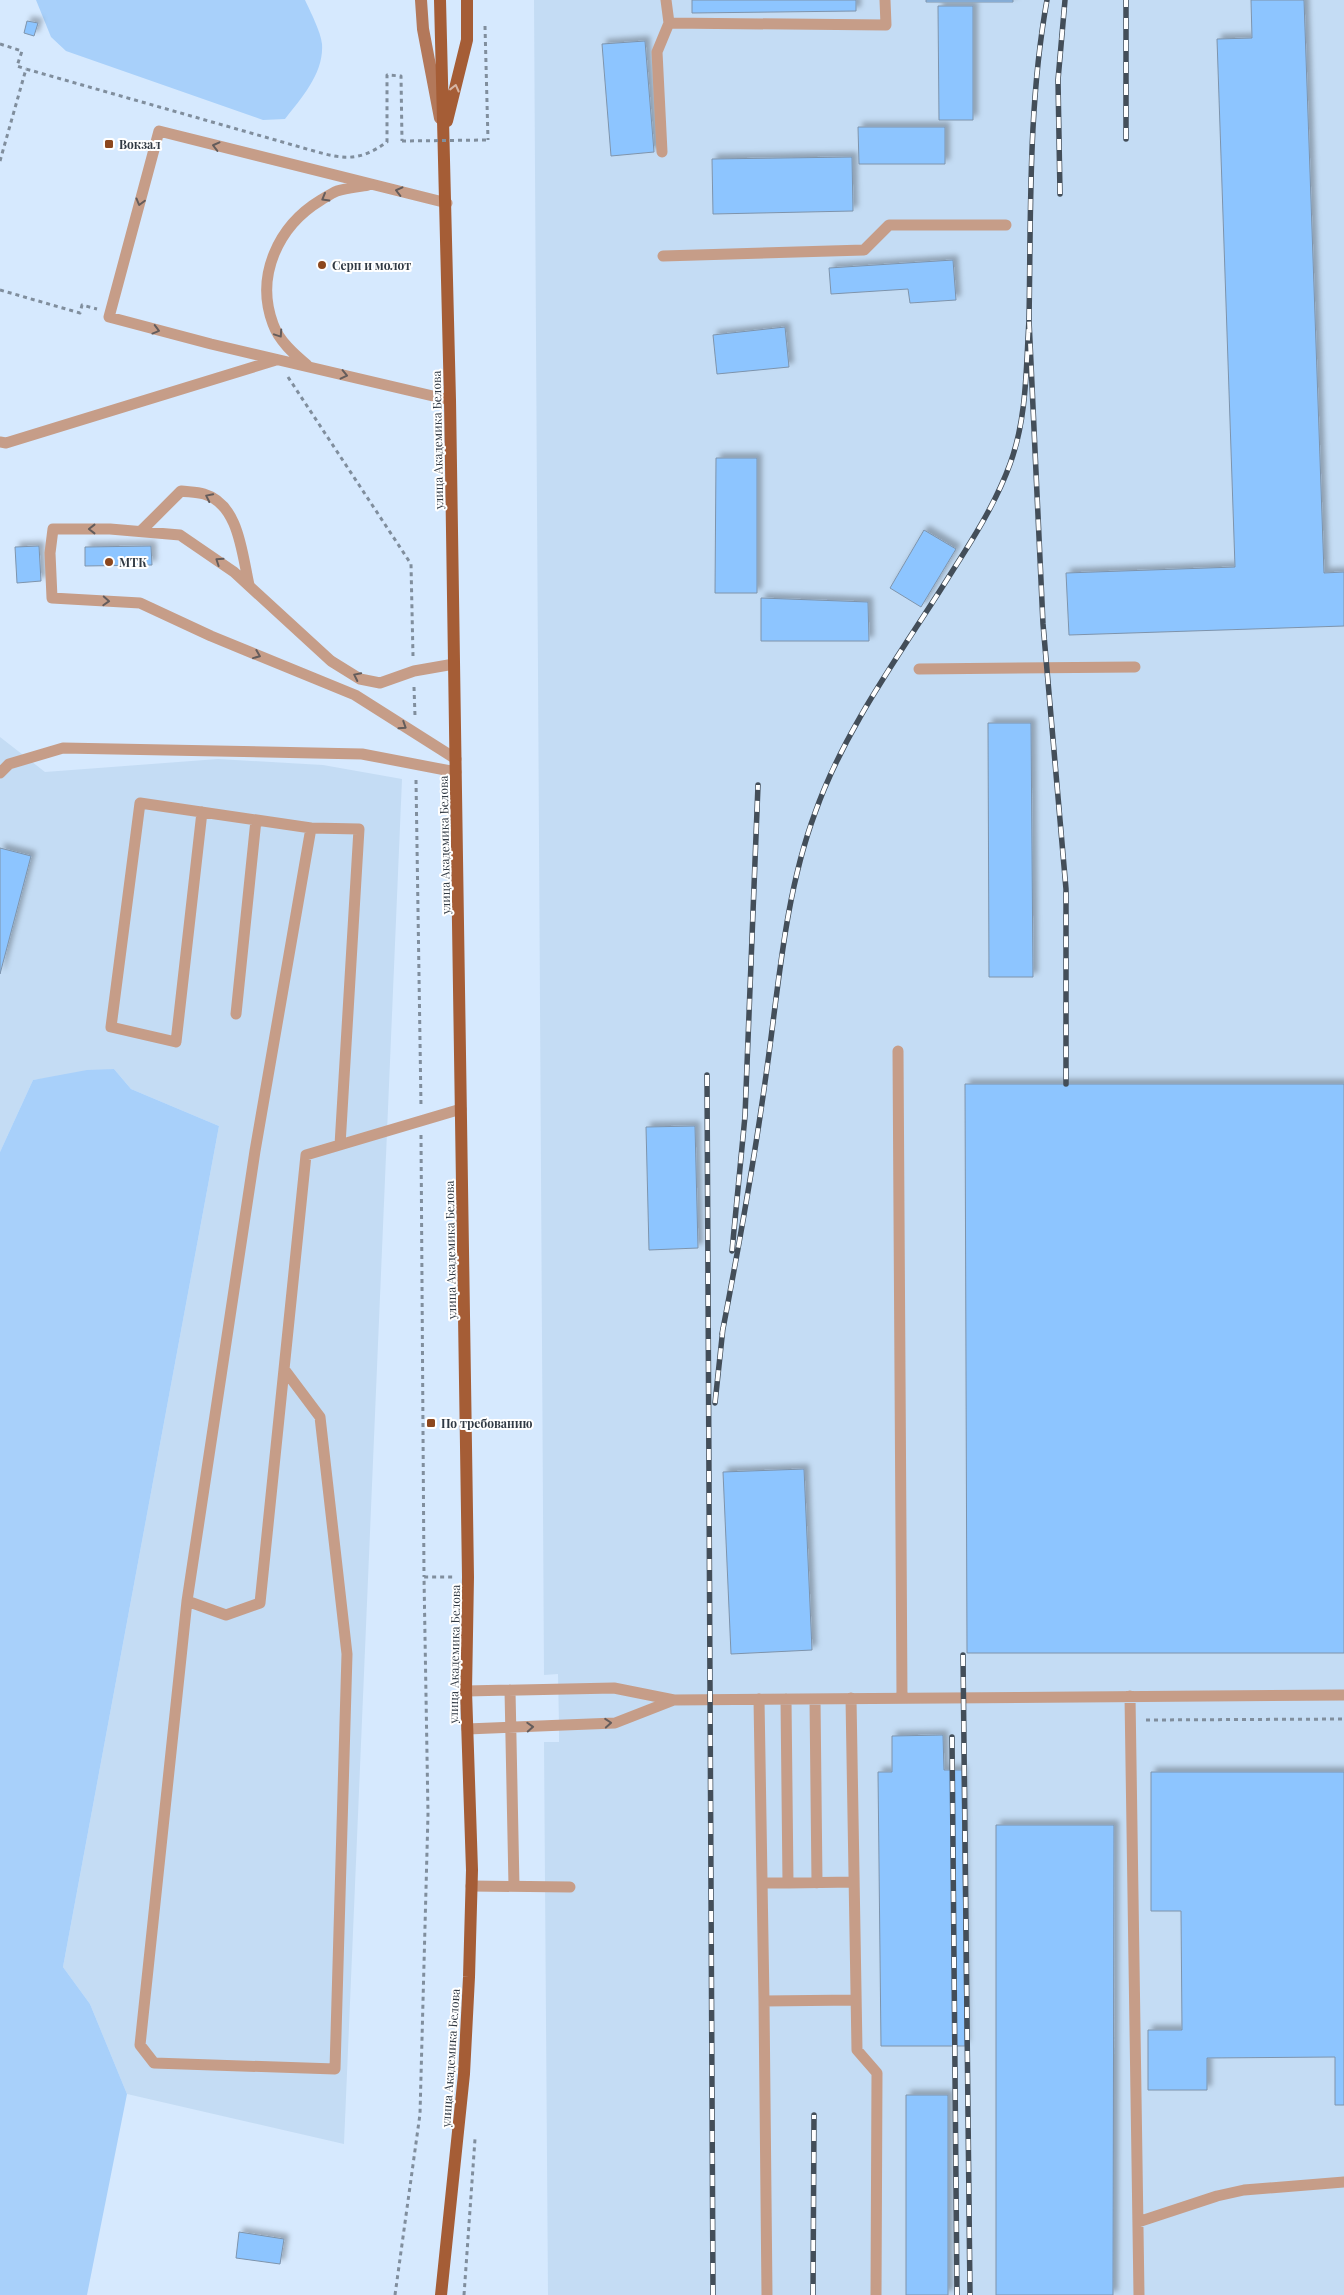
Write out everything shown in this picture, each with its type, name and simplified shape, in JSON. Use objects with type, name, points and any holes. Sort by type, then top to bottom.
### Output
[{"type":"main road","points":[[421,0],[422,29],[443,136]]},
{"type":"main road","name":"улица Академика Белова","points":[[440,0],[450,400],[468,1577],[466,1691],[471,1886],[464,2074],[441,2295]]},
{"type":"main road","points":[[443,136],[468,40],[467,0]]},
{"type":"lane","points":[[662,152],[657,52],[669,23],[666,0]]},
{"type":"lane","points":[[669,23],[886,25],[885,0]]},
{"type":"lane","points":[[446,203],[159,131],[109,317],[277,360],[450,400]]},
{"type":"lane","points":[[310,367],[291,352],[274,326],[266,296],[270,266],[282,235],[306,209],[337,191],[372,185]]},
{"type":"lane","points":[[663,256],[864,250],[889,225],[1006,225]]},
{"type":"lane","points":[[0,442],[6,443],[277,360]]},
{"type":"lane","points":[[141,531],[181,491],[205,494],[226,507],[238,538],[249,585]]},
{"type":"lane","points":[[454,664],[414,671],[380,683],[360,679],[331,661],[249,585],[180,535],[110,529],[52,530],[50,553],[52,598],[140,603],[211,636],[355,695],[415,733],[456,766]]},
{"type":"lane","points":[[919,669],[1136,667]]},
{"type":"lane","points":[[0,773],[9,764],[63,748],[362,754],[415,764],[456,766]]},
{"type":"lane","points":[[202,812],[176,1042],[111,1027],[140,803],[202,812],[311,828],[360,829],[340,1145]]},
{"type":"lane","points":[[236,1014],[256,820]]},
{"type":"lane","points":[[284,1370],[320,1417],[347,1654],[335,2069],[154,2064],[140,2045],[187,1601],[256,1151],[311,828]]},
{"type":"lane","points":[[898,1051],[902,1698]]},
{"type":"lane","points":[[187,1601],[226,1615],[260,1604],[306,1155],[461,1109]]},
{"type":"lane","points":[[466,1691],[614,1688],[674,1700],[1344,1695]]},
{"type":"lane","points":[[510,1690],[514,1886]]},
{"type":"lane","points":[[1130,1696],[1139,2295]]},
{"type":"lane","points":[[851,1698],[857,2050],[877,2073],[876,2295]]},
{"type":"lane","points":[[759,1699],[767,2295]]},
{"type":"lane","points":[[786,1699],[788,1883]]},
{"type":"lane","points":[[815,1699],[817,1882]]},
{"type":"lane","points":[[467,1729],[614,1724],[674,1700]]},
{"type":"lane","points":[[762,1883],[854,1882]]},
{"type":"lane","points":[[471,1886],[570,1887]]},
{"type":"lane","points":[[764,2001],[856,2000]]},
{"type":"lane","points":[[1138,2222],[1217,2196],[1244,2190],[1344,2182]]},
{"type":"path","points":[[0,44],[22,51],[17,66],[26,69],[314,152],[347,158],[360,157],[374,152],[387,142],[387,75],[401,76],[402,141],[488,140],[485,18]]},
{"type":"path","points":[[0,160],[26,69]]},
{"type":"path","points":[[0,290],[80,313],[82,305],[110,313]]},
{"type":"path","points":[[277,360],[412,564],[415,733]]},
{"type":"path","points":[[395,2295],[420,2114],[428,1814],[424,1576],[421,1121],[415,764]]},
{"type":"path","points":[[424,1576],[468,1577]]},
{"type":"path","points":[[1130,1720],[1344,1719]]},
{"type":"shaded area","points":[[36,0],[305,0],[320,34],[322,55],[311,84],[285,119],[263,120],[66,51],[51,37]]},
{"type":"shaded area","points":[[534,0],[1344,0],[1344,2295],[548,2295],[544,1742],[559,1742],[559,1725],[558,1674],[544,1675]]},
{"type":"shaded area","points":[[0,737],[45,772],[218,759],[323,765],[402,779],[344,2144],[127,2094],[90,2004],[63,1967],[219,1126],[131,1089],[114,1069],[33,1080],[0,1152]]},
{"type":"shaded area","points":[[114,1069],[131,1089],[219,1126],[63,1967],[90,2004],[127,2094],[87,2295],[0,2295],[0,1152],[33,1080],[87,1070]]},
{"type":"building","points":[[692,0],[856,0],[856,11],[692,13]]},
{"type":"building","points":[[926,0],[1013,0],[1013,2],[926,2]]},
{"type":"building","points":[[1251,0],[1304,0],[1324,573],[1344,572],[1344,626],[1069,635],[1066,573],[1235,567],[1217,39],[1252,38]]},
{"type":"building","points":[[938,6],[973,6],[973,120],[939,120]]},
{"type":"building","points":[[27,21],[38,23],[34,36],[24,33]]},
{"type":"building","points":[[645,41],[654,152],[611,156],[602,44]]},
{"type":"building","points":[[858,127],[945,127],[945,164],[859,164]]},
{"type":"building","points":[[852,157],[853,211],[713,214],[712,159]]},
{"type":"building","points":[[953,260],[956,300],[910,303],[908,289],[831,294],[829,268]]},
{"type":"building","points":[[785,327],[789,367],[717,374],[713,335]]},
{"type":"building","points":[[716,458],[757,458],[757,593],[715,593]]},
{"type":"building","points":[[924,530],[956,549],[921,607],[890,588]]},
{"type":"building","points":[[39,546],[41,581],[17,583],[15,547]]},
{"type":"building","points":[[151,546],[152,565],[85,566],[85,547]]},
{"type":"building","points":[[761,598],[868,602],[869,641],[761,641]]},
{"type":"building","points":[[988,723],[1031,723],[1033,977],[989,977]]},
{"type":"building","points":[[0,848],[31,856],[0,974]]},
{"type":"building","points":[[965,1084],[1344,1084],[1344,1653],[967,1653]]},
{"type":"building","points":[[695,1126],[698,1248],[649,1250],[646,1127]]},
{"type":"building","points":[[804,1469],[812,1650],[731,1654],[723,1472]]},
{"type":"building","points":[[943,1735],[944,1770],[962,1770],[965,2046],[881,2046],[878,1772],[892,1772],[892,1736]]},
{"type":"building","points":[[1151,1772],[1344,1772],[1344,2105],[1335,2105],[1335,2057],[1207,2058],[1207,2090],[1148,2090],[1148,2030],[1182,2030],[1181,1911],[1151,1911]]},
{"type":"building","points":[[996,1825],[1114,1825],[1113,2295],[996,2295]]},
{"type":"building","points":[[906,2095],[948,2095],[948,2295],[906,2295]]},
{"type":"building","points":[[239,2232],[284,2239],[280,2264],[236,2258]]},
{"type":"railway","points":[[1029,320],[1033,119],[1036,79],[1047,0]]},
{"type":"railway","points":[[1060,194],[1058,80],[1065,0]]},
{"type":"railway","points":[[1126,0],[1126,139]]},
{"type":"railway","points":[[722,1334],[741,1235],[757,1135],[784,939],[805,844],[827,782],[858,721],[974,537],[1004,479],[1016,447],[1023,411],[1029,320],[1043,624],[1066,889],[1066,1084]]},
{"type":"railway","points":[[732,1251],[745,1116],[758,785]]},
{"type":"railway","points":[[707,1075],[713,2295]]},
{"type":"railway","points":[[715,1403],[723,1328]]},
{"type":"railway","points":[[963,1655],[970,2295]]},
{"type":"railway","points":[[952,1737],[957,2295]]},
{"type":"railway","points":[[813,2295],[814,2115]]},
{"type":"place","name":"Вокзал","points":[[109,144]]},
{"type":"place","name":"Серп и молот","points":[[322,265]]},
{"type":"place","name":"МТК","points":[[109,562]]},
{"type":"place","name":"По требованию","points":[[431,1423]]}]
